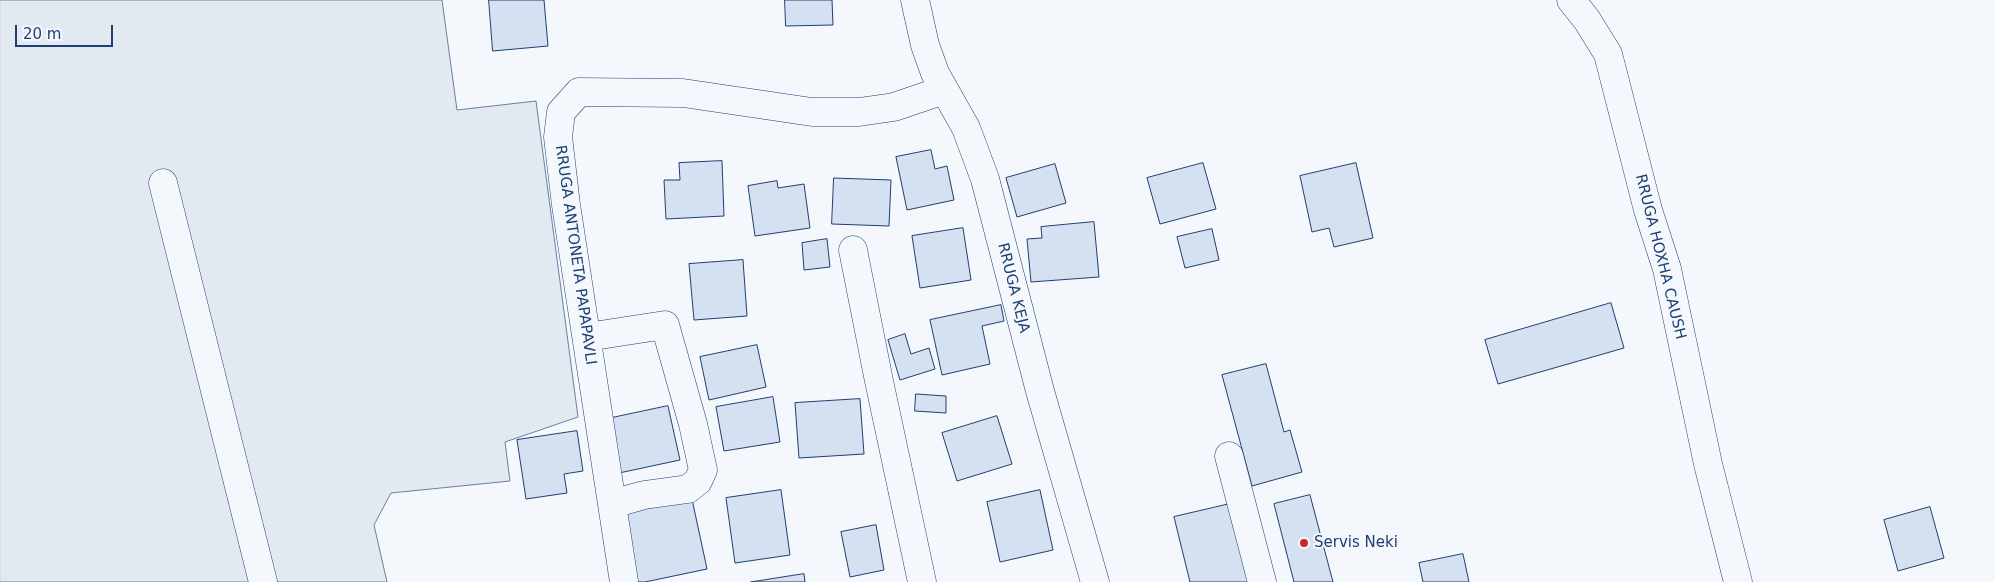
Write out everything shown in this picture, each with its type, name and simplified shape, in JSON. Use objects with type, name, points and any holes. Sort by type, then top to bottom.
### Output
[{"type":"street","name":"RRUGA KEJA","points":[[915,0],[925,45],[944,90],[966,128],[986,179],[1040,391],[1095,582]]},
{"type":"street","name":"RRUGA HOXHA CAUSH","points":[[1572,0],[1608,54],[1648,210],[1666,269],[1708,464],[1738,582]]},
{"type":"street","name":"RRUGA ANTONETA PAPAPAVLI","points":[[624,582],[566,205],[558,137],[561,112],[579,92],[683,93],[812,112],[859,112],[894,107],[944,90]]},
{"type":"street","points":[[163,183],[263,582]]},
{"type":"street","points":[[854,250],[879,380],[922,582]]},
{"type":"street","points":[[587,337],[665,324],[693,424],[703,470],[698,481],[688,489],[644,495],[612,504]]},
{"type":"street","points":[[1229,456],[1262,582]]},
{"type":"shaded area","points":[[0,0],[442,0],[457,110],[536,101],[578,417],[505,442],[510,481],[391,493],[374,525],[387,582],[0,582]]},
{"type":"building","points":[[489,0],[544,0],[548,46],[493,51]]},
{"type":"building","points":[[785,0],[832,0],[833,25],[786,26]]},
{"type":"building","points":[[931,150],[935,169],[947,166],[954,200],[907,210],[896,157]]},
{"type":"building","points":[[722,161],[724,216],[666,219],[664,180],[680,180],[679,163]]},
{"type":"building","points":[[1203,163],[1216,209],[1160,224],[1147,178]]},
{"type":"building","points":[[1356,163],[1373,238],[1334,247],[1329,228],[1312,232],[1300,176]]},
{"type":"building","points":[[1055,164],[1066,203],[1017,217],[1006,178]]},
{"type":"building","points":[[834,178],[891,180],[889,226],[832,224]]},
{"type":"building","points":[[777,181],[778,188],[804,184],[810,228],[755,236],[748,186]]},
{"type":"building","points":[[1094,222],[1099,277],[1031,282],[1027,239],[1042,238],[1041,227]]},
{"type":"building","points":[[963,228],[971,280],[920,288],[912,236]]},
{"type":"building","points":[[1212,229],[1219,260],[1185,268],[1177,237]]},
{"type":"building","points":[[827,239],[830,267],[804,270],[802,243]]},
{"type":"building","points":[[743,260],[747,316],[694,320],[689,264]]},
{"type":"building","points":[[1611,303],[1624,348],[1498,384],[1485,340]]},
{"type":"building","points":[[1001,305],[1004,321],[982,326],[990,364],[942,375],[930,320]]},
{"type":"building","points":[[905,334],[911,354],[929,348],[935,369],[900,380],[888,340]]},
{"type":"building","points":[[757,345],[766,387],[709,400],[700,357]]},
{"type":"building","points":[[1266,364],[1284,432],[1290,430],[1302,472],[1252,486],[1222,375]]},
{"type":"building","points":[[916,394],[946,396],[946,413],[915,411]]},
{"type":"building","points":[[773,397],[780,442],[724,451],[716,407]]},
{"type":"building","points":[[860,399],[864,454],[799,458],[795,403]]},
{"type":"building","points":[[668,406],[680,460],[619,473],[607,419]]},
{"type":"building","points":[[997,416],[1012,464],[957,481],[942,433]]},
{"type":"building","points":[[577,431],[583,471],[564,474],[567,493],[526,499],[517,440]]},
{"type":"building","points":[[781,490],[790,555],[735,563],[726,498]]},
{"type":"building","points":[[1040,490],[1053,550],[1000,562],[987,502]]},
{"type":"building","name":"Servis Neki","points":[[1310,495],[1333,582],[1294,582],[1274,504]]},
{"type":"building","points":[[692,499],[707,569],[637,582],[623,514]]},
{"type":"building","points":[[1234,503],[1253,582],[1190,582],[1174,517]]},
{"type":"building","points":[[1930,507],[1944,558],[1898,571],[1884,520]]},
{"type":"building","points":[[876,525],[884,570],[850,577],[841,532]]},
{"type":"building","points":[[1463,554],[1469,582],[1423,582],[1419,563]]},
{"type":"building","points":[[804,574],[805,582],[751,582]]},
{"type":"place","name":"Servis Neki","points":[[1304,543]]}]
